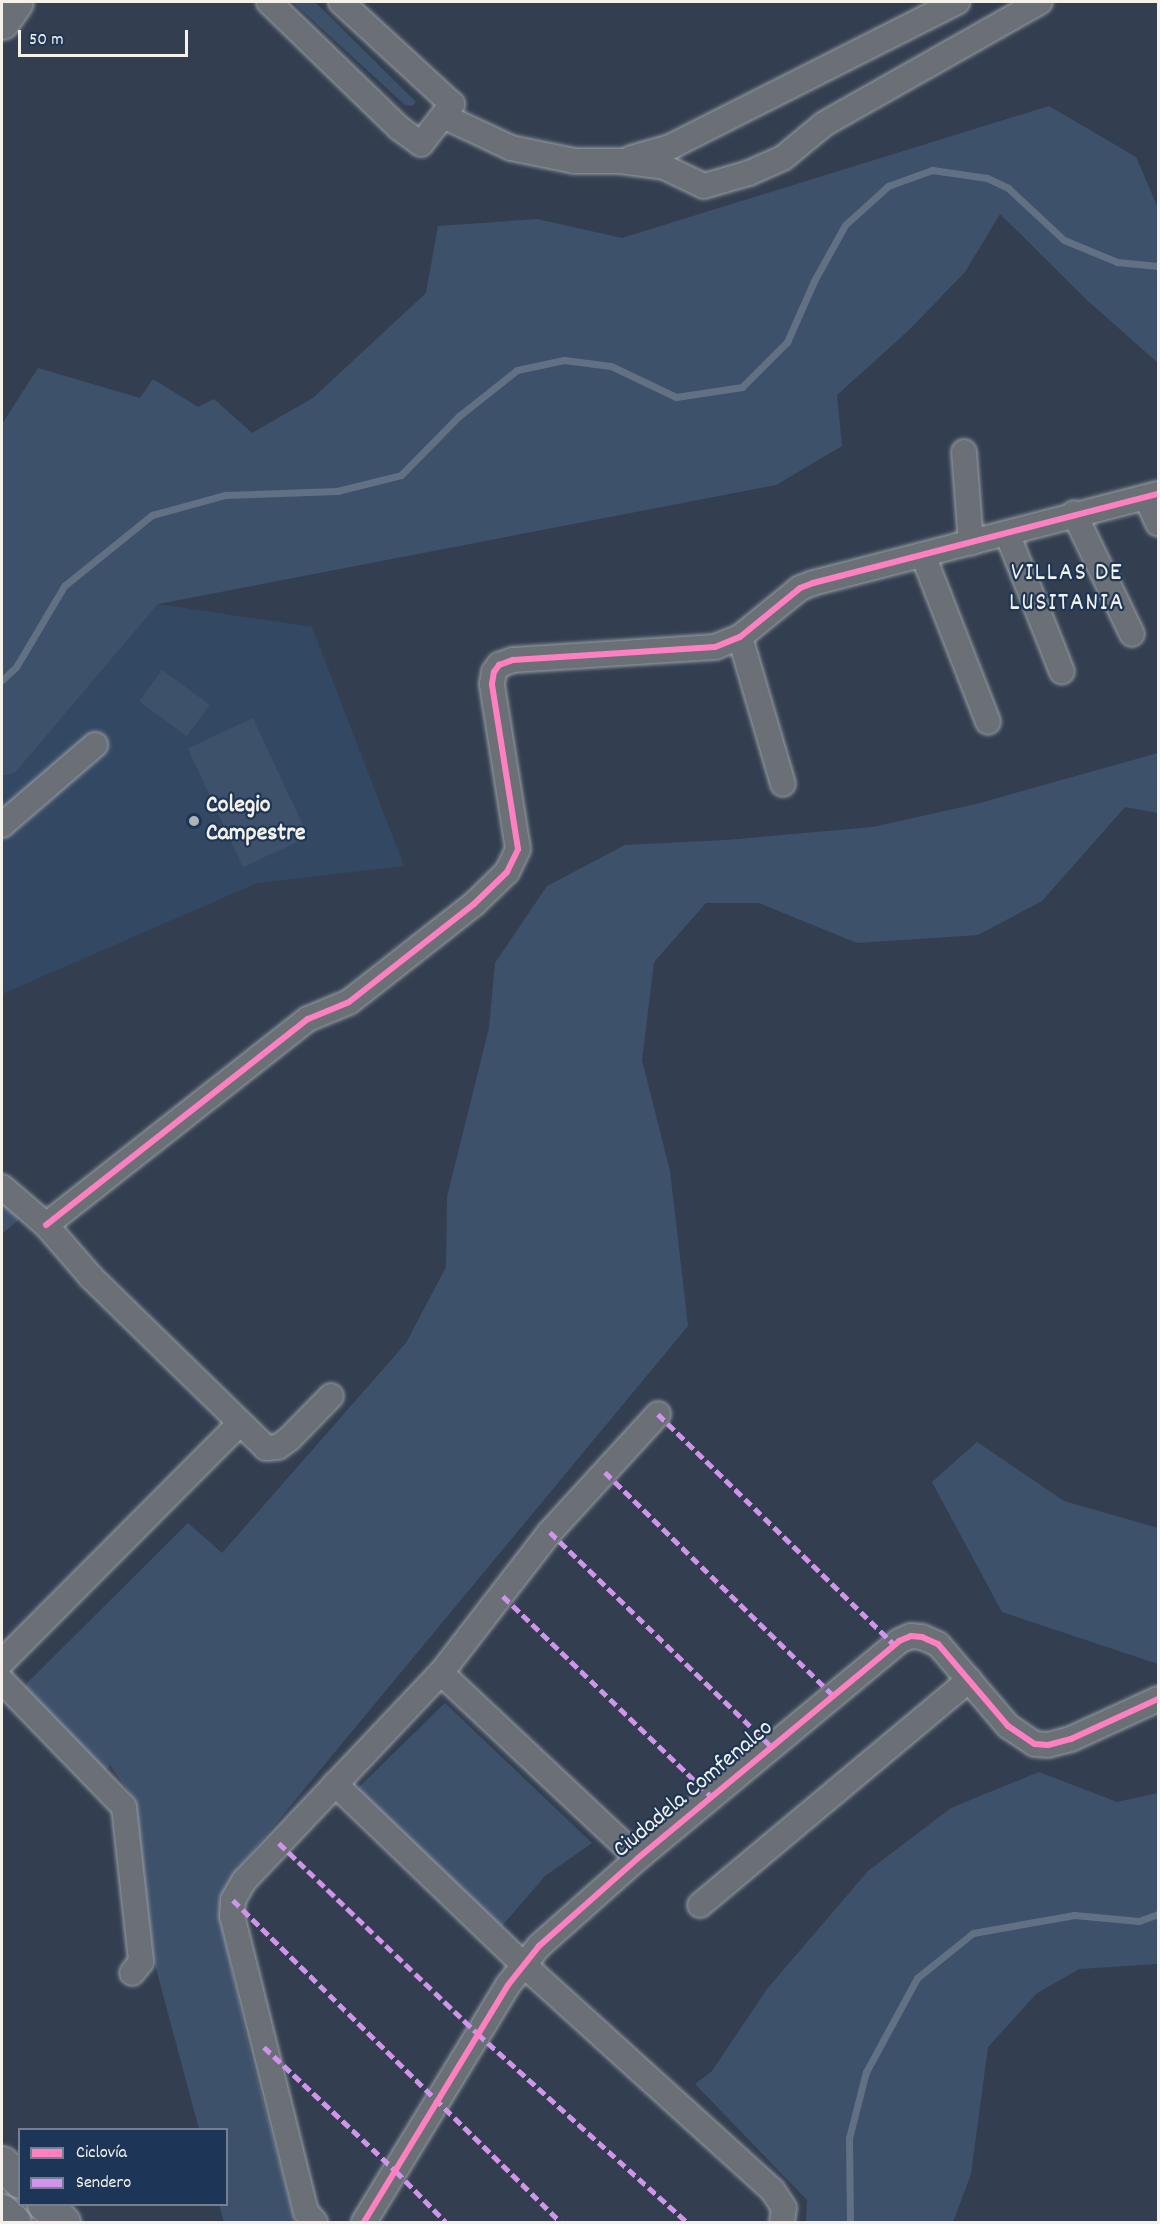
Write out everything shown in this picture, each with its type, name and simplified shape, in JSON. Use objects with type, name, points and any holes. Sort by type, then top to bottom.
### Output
[{"type":"main road","points":[[2,22],[16,2]]},
{"type":"main road","points":[[2,2163],[18,2179]]},
{"type":"main road","points":[[45,2206],[63,2223]]},
{"type":"main road","points":[[2,2211],[14,2223]]},
{"type":"street","points":[[269,2],[399,128],[421,144],[452,104],[341,2]]},
{"type":"street","points":[[620,161],[670,147],[957,2]]},
{"type":"street","points":[[443,116],[511,148],[575,161],[620,161],[664,167],[704,186],[749,173],[783,158],[824,124],[1040,2]]},
{"type":"street","points":[[964,452],[971,543]]},
{"type":"street","points":[[46,1225],[308,1019],[349,1002],[474,904],[507,872],[518,849],[492,684],[494,672],[499,665],[513,660],[715,647],[740,638],[801,588],[832,576],[971,543],[1074,513],[1153,496],[1158,524]]},
{"type":"street","points":[[1074,513],[1132,634]]},
{"type":"street","points":[[1007,533],[1062,672]]},
{"type":"street","points":[[923,555],[988,722]]},
{"type":"street","points":[[740,638],[783,784]]},
{"type":"street","points":[[2,825],[96,745]]},
{"type":"street","points":[[2,1187],[46,1225],[85,1270],[239,1424],[266,1448],[273,1449],[289,1439],[331,1396]]},
{"type":"street","points":[[315,2223],[306,2212],[232,1916],[233,1900],[244,1881],[441,1673],[550,1532],[658,1414]]},
{"type":"street","points":[[2,1662],[239,1424]]},
{"type":"street","name":"Ciudadela Comfenalco","points":[[364,2223],[508,1985],[539,1946],[638,1858],[899,1641],[910,1636],[922,1637],[938,1644],[969,1680]]},
{"type":"street","points":[[441,1673],[638,1858]]},
{"type":"street","points":[[700,1905],[969,1680],[1008,1726],[1035,1744],[1048,1745],[1071,1739],[1158,1699]]},
{"type":"street","points":[[2,1681],[124,1807],[141,1962],[132,1973]]},
{"type":"street","points":[[335,1784],[524,1965],[773,2191],[784,2208],[782,2223]]},
{"type":"shaded area","points":[[293,2],[315,2],[416,102],[412,106],[405,105]]},
{"type":"shaded area","points":[[1049,106],[1136,157],[1158,208],[1158,363],[1088,301],[1000,214],[965,272],[910,329],[837,395],[842,446],[776,485],[158,604],[15,773],[2,776],[2,424],[38,368],[140,398],[153,379],[198,407],[214,399],[252,433],[313,398],[426,293],[438,226],[537,219],[622,238]]},
{"type":"shaded area","name":"Colegio Campestre","points":[[158,604],[312,627],[404,866],[257,883],[2,994],[2,776],[15,773]]},
{"type":"shaded area","points":[[162,670],[210,705],[187,736],[139,702]]},
{"type":"shaded area","points":[[253,718],[308,837],[243,867],[188,748]]},
{"type":"shaded area","points":[[1158,753],[1158,813],[1125,807],[1042,901],[978,935],[857,943],[759,903],[706,903],[654,962],[642,1060],[670,1171],[688,1326],[233,1875],[222,1897],[220,1918],[250,2052],[295,2222],[224,2222],[219,2206],[228,2206],[228,2128],[199,2128],[154,1961],[134,1799],[110,1765],[102,1776],[19,1691],[188,1523],[222,1553],[406,1343],[446,1267],[447,1197],[489,1028],[495,963],[547,886],[625,845],[726,840],[873,827],[976,804]]},
{"type":"shaded area","points":[[2,1201],[21,1218],[2,1234]]},
{"type":"shaded area","points":[[977,1442],[1064,1501],[1158,1528],[1158,1664],[1002,1612],[932,1482]]},
{"type":"shaded area","points":[[445,1703],[592,1843],[545,1876],[501,1927],[352,1794]]},
{"type":"shaded area","points":[[1039,1772],[1117,1802],[1158,1793],[1158,1964],[1079,1969],[1037,1993],[988,2047],[971,2174],[953,2222],[806,2222],[807,2200],[695,2084],[712,2071],[767,1989],[868,1871],[951,1808]]},
{"type":"waterway","points":[[2,680],[16,667],[64,586],[152,515],[225,495],[337,491],[401,475],[459,416],[517,370],[564,360],[611,366],[676,397],[742,387],[787,342],[814,281],[845,225],[888,186],[932,170],[987,178],[1008,188],[1064,240],[1117,262],[1158,266]]},
{"type":"waterway","points":[[850,2222],[849,2138],[866,2072],[917,1978],[973,1933],[1074,1915],[1139,1921],[1158,1914]]},
{"type":"marked path","points":[[658,1414],[894,1644]]},
{"type":"marked path","points":[[605,1472],[834,1696]]},
{"type":"marked path","points":[[550,1532],[772,1747]]},
{"type":"marked path","points":[[503,1596],[712,1797]]},
{"type":"marked path","points":[[279,1843],[478,2034],[687,2222]]},
{"type":"marked path","points":[[233,1900],[561,2222]]},
{"type":"marked path","points":[[264,2047],[396,2171],[446,2222]]},
{"type":"cycle path","points":[[46,1225],[308,1019],[349,1002],[474,904],[507,872],[518,849],[492,684],[494,672],[499,665],[513,660],[715,647],[740,637],[800,588],[813,583],[1158,494]]},
{"type":"cycle path","points":[[364,2222],[508,1985],[539,1946],[638,1858],[899,1641],[911,1636],[922,1637],[938,1644],[1008,1726],[1035,1744],[1048,1745],[1071,1739],[1158,1699]]},
{"type":"place","name":"Colegio Campestre","points":[[194,821]]},
{"type":"district","name":"VILLAS DE LUSITANIA","points":[[1067,589]]}]
